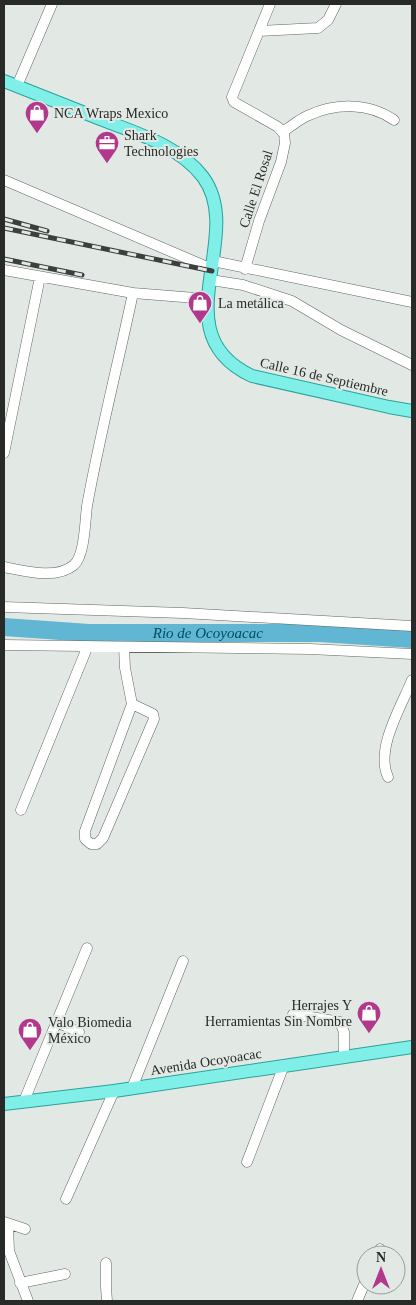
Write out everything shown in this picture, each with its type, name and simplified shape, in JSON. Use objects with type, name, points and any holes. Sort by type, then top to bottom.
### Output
[{"type":"main road","name":"Calle 16 de Septiembre","points":[[4,81],[149,138],[194,166],[204,178],[213,199],[216,222],[208,299],[208,324],[219,350],[233,365],[252,376],[412,411]]},
{"type":"main road","name":"Avenida Ocoyoacac","points":[[4,1104],[114,1091],[412,1047]]},
{"type":"street","points":[[17,86],[52,4]]},
{"type":"street","points":[[270,4],[232,99],[234,102],[283,132],[306,116],[338,107],[354,106],[369,108],[382,112],[394,120]]},
{"type":"street","points":[[259,31],[318,28],[328,20],[336,4]]},
{"type":"street","name":"Calle El Rosal","points":[[245,269],[259,221],[281,162],[285,143],[283,132]]},
{"type":"street","points":[[4,180],[243,285],[292,301],[341,330],[412,365]]},
{"type":"street","points":[[212,270],[245,269],[412,302]]},
{"type":"street","points":[[4,270],[133,293],[208,299]]},
{"type":"street","points":[[4,453],[40,277]]},
{"type":"street","points":[[4,567],[48,573],[68,569],[79,558],[87,506],[133,293]]},
{"type":"street","points":[[4,607],[183,613],[412,626]]},
{"type":"street","points":[[4,645],[87,648],[310,649],[412,654]]},
{"type":"street","points":[[124,647],[125,668],[132,704],[85,831],[85,840],[91,844],[97,844],[103,838],[154,719],[153,714],[132,704]]},
{"type":"street","points":[[21,810],[87,648]]},
{"type":"street","points":[[388,777],[384,760],[386,743],[412,680]]},
{"type":"street","points":[[24,1101],[87,948]]},
{"type":"street","points":[[132,1088],[184,961]]},
{"type":"street","points":[[293,1014],[340,1022],[344,1032],[344,1057]]},
{"type":"street","points":[[56,1022],[79,1032]]},
{"type":"street","points":[[247,1162],[284,1065]]},
{"type":"street","points":[[66,1199],[114,1091]]},
{"type":"street","points":[[25,1229],[6,1224],[9,1250],[28,1301]]},
{"type":"street","points":[[106,1263],[107,1301]]},
{"type":"street","points":[[20,1283],[65,1274]]},
{"type":"waterway","name":"Rio de Ocoyoacac","points":[[4,627],[89,633],[319,633],[412,639]]},
{"type":"railway","points":[[4,219],[47,231]]},
{"type":"railway","points":[[4,228],[212,271]]},
{"type":"railway","points":[[4,259],[82,275]]},
{"type":"place","name":"NCA Wraps Mexico","points":[[37,134]]},
{"type":"place","name":"Shark Technologies","points":[[107,164]]},
{"type":"place","name":"La metálica","points":[[200,324]]},
{"type":"place","name":"Herrajes Y Herramientas Sin Nombre","points":[[369,1034]]},
{"type":"place","name":"Valo Biomedia México","points":[[30,1051]]}]
